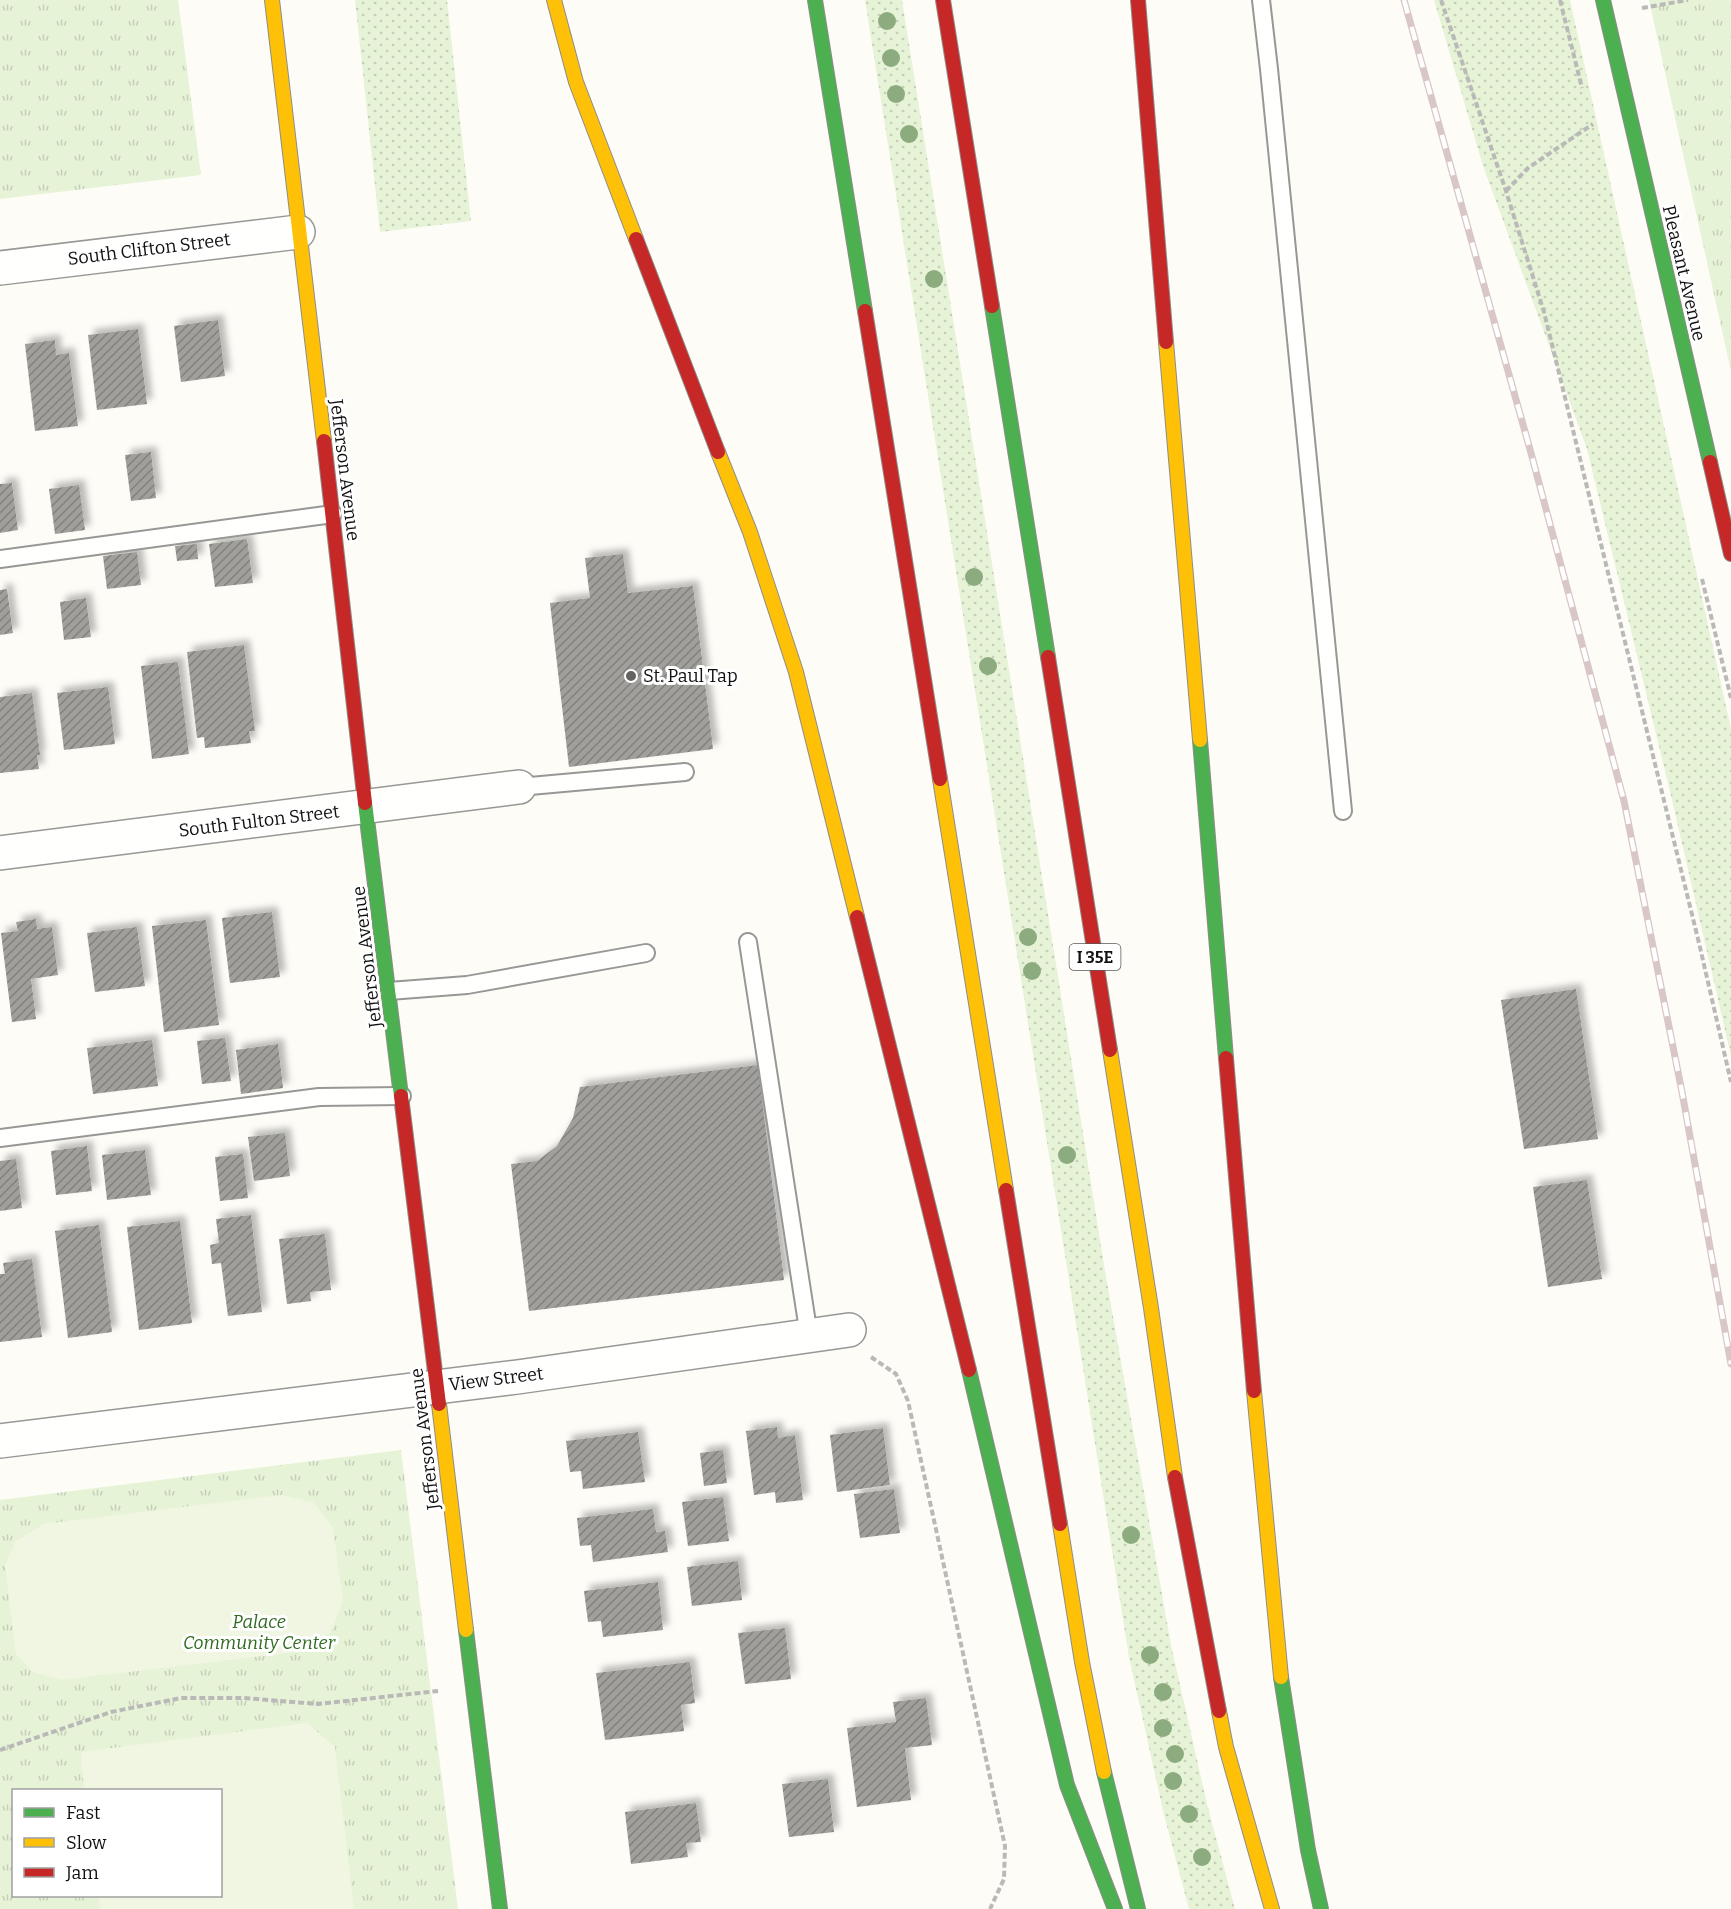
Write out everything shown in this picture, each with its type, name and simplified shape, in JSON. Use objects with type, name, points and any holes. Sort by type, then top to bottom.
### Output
[{"type":"main road","name":"Jefferson Avenue","points":[[272,0],[366,808],[500,1909]]},
{"type":"main road","points":[[554,0],[576,82],[750,532],[796,672],[956,1315],[1067,1785],[1115,1909]]},
{"type":"main road","points":[[815,0],[1080,1651],[1106,1782],[1138,1909]]},
{"type":"main road","name":"I 35E","points":[[943,0],[1149,1296],[1176,1484],[1226,1747],[1272,1909]]},
{"type":"main road","points":[[1138,0],[1263,1503],[1280,1674],[1308,1850],[1322,1909]]},
{"type":"main road","name":"Pleasant Avenue","points":[[1603,0],[1731,554]]},
{"type":"street","name":"South Clifton Street","points":[[0,268],[298,232]]},
{"type":"street","name":"South Fulton Street","points":[[0,853],[519,787]]},
{"type":"street","name":"View Street","points":[[0,1441],[517,1377],[849,1330]]},
{"type":"lane","points":[[1261,0],[1343,811]]},
{"type":"lane","points":[[0,559],[333,514]]},
{"type":"lane","points":[[519,787],[685,772]]},
{"type":"lane","points":[[748,942],[809,1336]]},
{"type":"lane","points":[[389,991],[466,985],[646,953]]},
{"type":"lane","points":[[0,1138],[319,1097],[402,1096]]},
{"type":"path","points":[[1441,0],[1506,191],[1544,312],[1731,1082]]},
{"type":"path","points":[[1606,15],[1688,0]]},
{"type":"path","points":[[1506,191],[1528,168],[1627,103]]},
{"type":"path","points":[[849,1330],[865,1352],[896,1374],[908,1401],[1005,1846],[1004,1879],[990,1909]]},
{"type":"path","points":[[0,1750],[111,1712],[181,1698],[244,1698],[318,1704],[473,1686]]},
{"type":"green space","points":[[0,0],[178,0],[201,175],[0,199]]},
{"type":"green space","points":[[355,0],[447,0],[471,221],[380,232]]},
{"type":"green space","points":[[865,0],[902,0],[1105,1271],[1171,1645],[1207,1804],[1235,1909],[1189,1909],[1164,1815],[1129,1657]]},
{"type":"green space","points":[[1434,0],[1570,0],[1731,729],[1731,1056],[1587,449],[1483,166]]},
{"type":"green space","points":[[1649,0],[1731,0],[1731,371]]},
{"type":"green space","name":"Palace Community Center","points":[[401,1450],[458,1909],[0,1909],[0,1500]]},
{"type":"green space","points":[[281,1495],[313,1502],[333,1528],[343,1601],[331,1632],[304,1651],[62,1680],[33,1672],[16,1654],[5,1565],[16,1541],[44,1524]]},
{"type":"green space","points":[[307,1723],[335,1747],[354,1909],[100,1909],[98,1897],[222,1897],[222,1789],[84,1789],[81,1752]]},
{"type":"building","points":[[218,320],[225,376],[181,382],[174,326]]},
{"type":"building","points":[[138,329],[147,404],[97,410],[88,335]]},
{"type":"building","points":[[55,340],[56,355],[69,353],[78,426],[35,431],[25,344]]},
{"type":"building","points":[[151,452],[156,498],[131,501],[125,455]]},
{"type":"building","points":[[12,483],[18,530],[0,533],[0,484]]},
{"type":"building","points":[[79,485],[85,530],[55,534],[49,489]]},
{"type":"building","points":[[247,539],[253,583],[215,587],[209,544]]},
{"type":"building","points":[[197,544],[198,559],[177,561],[175,546]]},
{"type":"building","points":[[137,552],[141,585],[107,589],[103,556]]},
{"type":"building","name":"St. Paul Tap","points":[[623,554],[628,593],[693,586],[713,749],[569,767],[550,603],[590,598],[585,558]]},
{"type":"building","points":[[7,589],[13,633],[0,635],[0,590]]},
{"type":"building","points":[[86,598],[91,637],[64,640],[60,602]]},
{"type":"building","points":[[244,645],[255,731],[249,731],[251,743],[205,748],[204,737],[197,738],[187,652]]},
{"type":"building","points":[[178,662],[189,754],[152,759],[141,666]]},
{"type":"building","points":[[108,687],[115,744],[64,750],[57,693]]},
{"type":"building","points":[[32,693],[40,755],[37,755],[39,769],[0,773],[0,697]]},
{"type":"building","points":[[272,912],[280,977],[230,983],[222,918]]},
{"type":"building","points":[[36,919],[37,929],[52,927],[58,975],[31,979],[36,1019],[12,1022],[1,933],[18,931],[16,922]]},
{"type":"building","points":[[206,920],[219,1025],[164,1032],[152,926]]},
{"type":"building","points":[[137,927],[145,986],[95,992],[87,933]]},
{"type":"building","points":[[1576,989],[1598,1139],[1524,1149],[1501,1000]]},
{"type":"building","points":[[225,1038],[231,1081],[202,1084],[197,1041]]},
{"type":"building","points":[[152,1040],[158,1086],[93,1094],[87,1048]]},
{"type":"building","points":[[278,1044],[283,1088],[241,1094],[236,1050]]},
{"type":"building","points":[[758,1065],[784,1280],[529,1311],[511,1164],[537,1161],[557,1146],[573,1118],[580,1087]]},
{"type":"building","points":[[285,1133],[290,1176],[254,1181],[248,1137]]},
{"type":"building","points":[[87,1146],[92,1191],[56,1195],[51,1151]]},
{"type":"building","points":[[145,1150],[151,1195],[107,1200],[102,1155]]},
{"type":"building","points":[[243,1154],[248,1198],[220,1201],[215,1157]]},
{"type":"building","points":[[16,1159],[22,1208],[0,1211],[0,1161]]},
{"type":"building","points":[[1587,1180],[1602,1279],[1548,1287],[1533,1187]]},
{"type":"building","points":[[251,1215],[262,1312],[228,1316],[221,1263],[212,1264],[210,1245],[219,1243],[216,1219]]},
{"type":"building","points":[[180,1221],[192,1323],[139,1330],[127,1227]]},
{"type":"building","points":[[99,1225],[112,1332],[68,1338],[55,1231]]},
{"type":"building","points":[[325,1234],[331,1290],[310,1292],[311,1301],[287,1304],[279,1239]]},
{"type":"building","points":[[32,1259],[42,1337],[0,1342],[0,1274],[5,1274],[3,1263]]},
{"type":"building","points":[[777,1427],[778,1438],[795,1435],[803,1500],[776,1503],[775,1492],[754,1495],[746,1431]]},
{"type":"building","points":[[883,1428],[890,1485],[837,1492],[830,1435]]},
{"type":"building","points":[[638,1432],[645,1482],[583,1489],[581,1471],[570,1472],[566,1441]]},
{"type":"building","points":[[723,1450],[727,1483],[704,1486],[700,1453]]},
{"type":"building","points":[[894,1489],[900,1533],[860,1538],[854,1494]]},
{"type":"building","points":[[723,1497],[729,1541],[688,1546],[682,1502]]},
{"type":"building","points":[[653,1509],[656,1532],[665,1531],[668,1552],[593,1562],[591,1545],[580,1546],[577,1518]]},
{"type":"building","points":[[738,1561],[742,1600],[692,1606],[687,1567]]},
{"type":"building","points":[[658,1582],[663,1630],[603,1637],[601,1621],[588,1622],[584,1591]]},
{"type":"building","points":[[785,1628],[791,1679],[745,1684],[738,1633]]},
{"type":"building","points":[[690,1662],[695,1703],[681,1705],[684,1731],[605,1740],[596,1673]]},
{"type":"building","points":[[926,1698],[932,1745],[905,1748],[911,1800],[857,1807],[847,1728],[896,1722],[893,1702]]},
{"type":"building","points":[[828,1779],[834,1832],[789,1837],[782,1784]]},
{"type":"building","points":[[696,1803],[701,1842],[686,1843],[688,1857],[631,1864],[625,1812]]},
{"type":"railway","points":[[1404,0],[1531,453],[1624,801],[1682,1092],[1731,1364]]},
{"type":"traffic: fast","points":[[815,0],[865,311]]},
{"type":"traffic: fast","points":[[1603,0],[1710,462]]},
{"type":"traffic: fast","points":[[992,306],[1048,657]]},
{"type":"traffic: fast","points":[[1200,740],[1226,1058]]},
{"type":"traffic: fast","points":[[365,803],[401,1096]]},
{"type":"traffic: fast","points":[[969,1370],[1067,1785],[1115,1909]]},
{"type":"traffic: fast","points":[[466,1630],[500,1909]]},
{"type":"traffic: fast","points":[[1281,1677],[1308,1850],[1321,1909]]},
{"type":"traffic: fast","points":[[1104,1772],[1138,1909]]},
{"type":"traffic: slow","points":[[272,0],[324,441]]},
{"type":"traffic: slow","points":[[554,0],[576,82],[636,239]]},
{"type":"traffic: slow","points":[[1166,342],[1200,740]]},
{"type":"traffic: slow","points":[[718,452],[750,532],[796,672],[857,917]]},
{"type":"traffic: slow","points":[[940,779],[1006,1190]]},
{"type":"traffic: slow","points":[[1110,1050],[1175,1477]]},
{"type":"traffic: slow","points":[[1254,1391],[1281,1677]]},
{"type":"traffic: slow","points":[[439,1404],[466,1630]]},
{"type":"traffic: slow","points":[[1060,1524],[1082,1662],[1104,1772]]},
{"type":"traffic: slow","points":[[1219,1711],[1226,1747],[1272,1909]]},
{"type":"traffic: jam","points":[[943,0],[992,306]]},
{"type":"traffic: jam","points":[[1138,0],[1166,342]]},
{"type":"traffic: jam","points":[[636,239],[718,452]]},
{"type":"traffic: jam","points":[[865,311],[940,779]]},
{"type":"traffic: jam","points":[[324,441],[365,803]]},
{"type":"traffic: jam","points":[[1710,462],[1731,554]]},
{"type":"traffic: jam","points":[[1048,657],[1110,1050]]},
{"type":"traffic: jam","points":[[857,917],[969,1370]]},
{"type":"traffic: jam","points":[[1226,1058],[1254,1391]]},
{"type":"traffic: jam","points":[[401,1096],[439,1404]]},
{"type":"traffic: jam","points":[[1006,1190],[1060,1524]]},
{"type":"traffic: jam","points":[[1175,1477],[1219,1711]]},
{"type":"place","name":"St. Paul Tap","points":[[631,676]]}]
